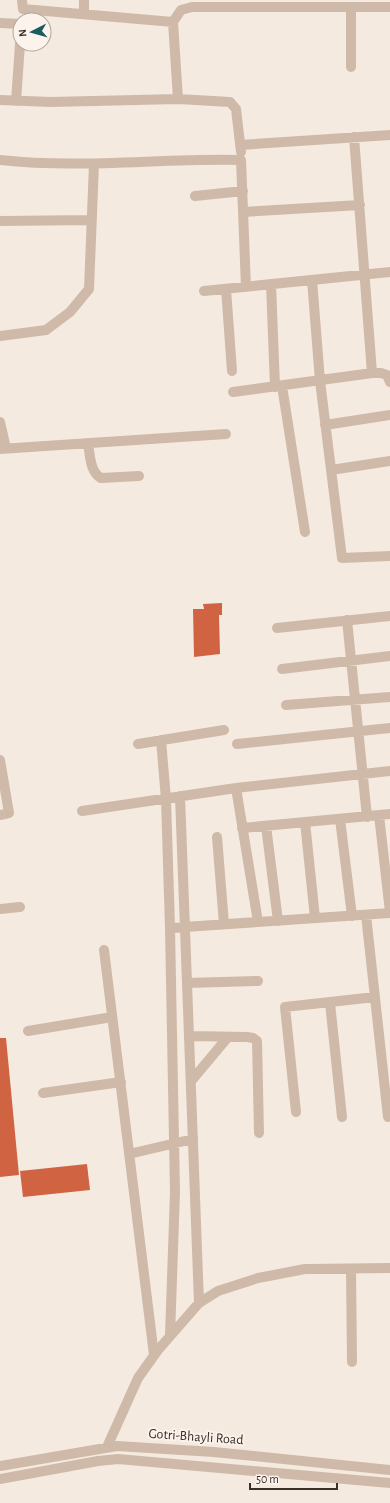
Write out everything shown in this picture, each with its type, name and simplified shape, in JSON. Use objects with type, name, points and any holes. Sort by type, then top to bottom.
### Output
[{"type":"street","points":[[84,0],[84,14]]},
{"type":"street","points":[[22,5],[84,14],[173,22]]},
{"type":"street","points":[[178,99],[173,22],[181,10],[192,7],[390,7]]},
{"type":"street","points":[[351,8],[351,67]]},
{"type":"street","points":[[0,23],[12,24]]},
{"type":"street","points":[[16,101],[19,52]]},
{"type":"street","points":[[0,100],[51,102],[178,99],[230,102],[234,105],[236,109],[241,160],[246,287]]},
{"type":"street","points":[[240,145],[390,135]]},
{"type":"street","points":[[354,137],[372,373]]},
{"type":"street","points":[[0,160],[26,163],[94,164],[206,159],[241,160]]},
{"type":"street","points":[[0,336],[46,330],[70,312],[86,293],[90,284],[94,164]]},
{"type":"street","points":[[195,196],[243,191]]},
{"type":"street","points":[[244,212],[360,206]]},
{"type":"street","points":[[0,221],[92,220]]},
{"type":"street","points":[[204,292],[390,272]]},
{"type":"street","points":[[312,280],[320,381],[342,558],[390,556]]},
{"type":"street","points":[[271,284],[278,386],[305,532]]},
{"type":"street","points":[[226,289],[232,371]]},
{"type":"street","points":[[233,392],[372,373],[382,373],[387,375],[390,382]]},
{"type":"street","points":[[325,425],[390,415]]},
{"type":"street","points":[[0,422],[3,449],[226,434]]},
{"type":"street","points":[[88,443],[93,470],[97,476],[101,478],[139,476]]},
{"type":"street","points":[[331,470],[390,461]]},
{"type":"street","points":[[277,628],[390,616]]},
{"type":"street","points":[[347,620],[367,817]]},
{"type":"street","points":[[282,669],[390,656]]},
{"type":"street","points":[[286,705],[390,697]]},
{"type":"street","points":[[237,744],[390,728]]},
{"type":"street","points":[[138,744],[224,730]]},
{"type":"street","points":[[161,740],[166,799],[170,928],[175,1192],[170,1336]]},
{"type":"street","points":[[0,760],[9,813],[0,815]]},
{"type":"street","points":[[82,811],[236,788],[390,771]]},
{"type":"street","points":[[236,788],[258,922]]},
{"type":"street","points":[[180,796],[192,1080],[198,1303]]},
{"type":"street","points":[[242,828],[390,814]]},
{"type":"street","points":[[170,928],[366,915],[390,912],[379,815]]},
{"type":"street","points":[[340,819],[352,916]]},
{"type":"street","points":[[305,822],[315,918]]},
{"type":"street","points":[[266,826],[278,921]]},
{"type":"street","points":[[217,837],[224,924]]},
{"type":"street","points":[[0,909],[20,907]]},
{"type":"street","points":[[366,915],[388,1117]]},
{"type":"street","points":[[104,950],[154,1356]]},
{"type":"street","points":[[187,983],[258,981]]},
{"type":"street","points":[[296,1112],[285,1007],[375,997]]},
{"type":"street","points":[[330,1003],[342,1117]]},
{"type":"street","points":[[28,1031],[112,1016]]},
{"type":"street","points":[[190,1036],[253,1038],[258,1041],[259,1133]]},
{"type":"street","points":[[192,1080],[228,1037]]},
{"type":"street","points":[[42,1093],[120,1082]]},
{"type":"street","points":[[129,1154],[194,1139]]},
{"type":"street","points":[[107,1447],[138,1378],[154,1356],[198,1303],[218,1291],[258,1278],[305,1269],[390,1268]]},
{"type":"street","points":[[351,1269],[352,1362]]},
{"type":"street","name":"Gotri-Bhayli Road","points":[[0,1466],[107,1447],[214,1452],[390,1470]]},
{"type":"street","name":"Gotri-Bhayli Road","points":[[0,1479],[98,1461],[118,1459],[390,1483]]},
{"type":"building","points":[[222,603],[222,615],[219,615],[220,654],[194,657],[193,609],[204,609],[203,604]]},
{"type":"building","points":[[0,1038],[6,1038],[19,1175],[0,1177]]},
{"type":"building","points":[[87,1164],[90,1190],[23,1197],[20,1171]]}]
